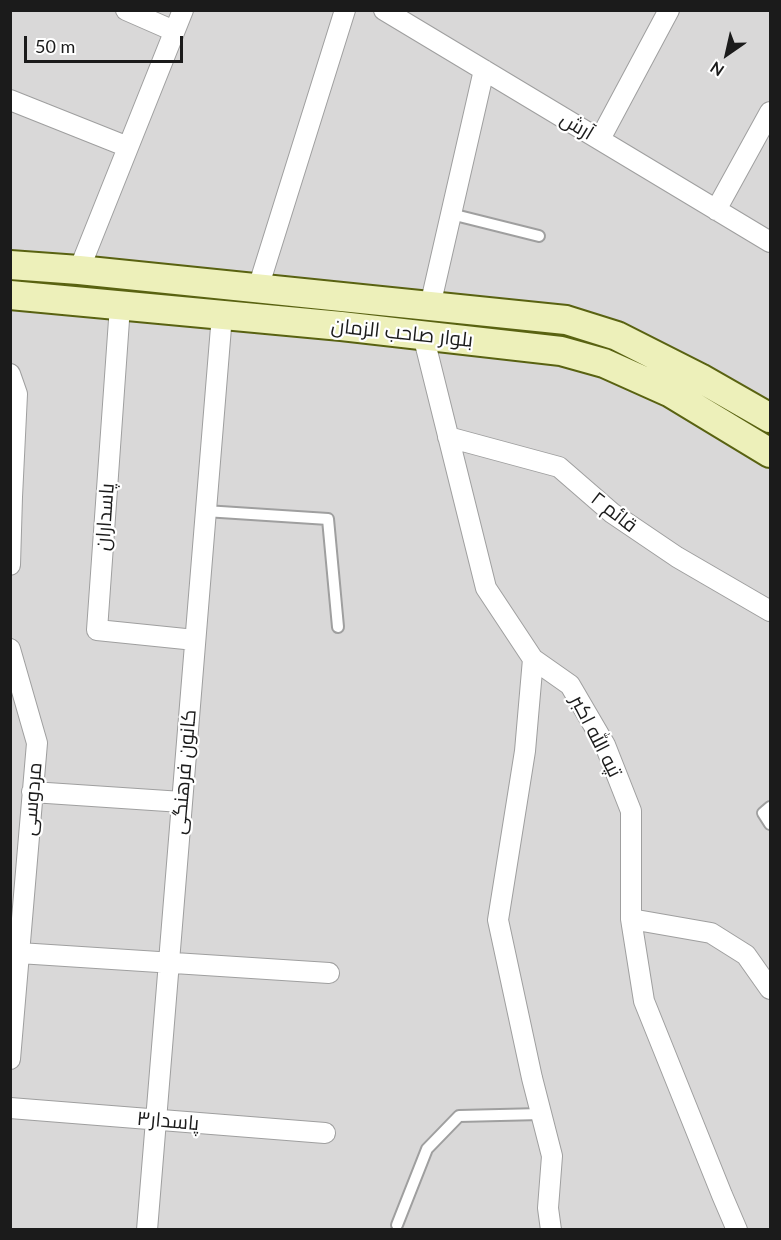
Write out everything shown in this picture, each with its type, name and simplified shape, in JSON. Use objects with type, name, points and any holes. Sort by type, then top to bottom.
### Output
[{"type":"main road","name":"بلوار صاحب الزمان","points":[[10,265],[79,270],[566,320],[617,336],[700,378],[771,418]]},
{"type":"main road","name":"بلوار صاحب الزمان","points":[[10,295],[341,326],[561,351],[604,363],[671,393],[771,453]]},
{"type":"street","points":[[126,10],[174,31]]},
{"type":"street","points":[[79,270],[183,10]]},
{"type":"street","points":[[258,288],[345,10]]},
{"type":"street","name":"آرش","points":[[384,10],[771,242]]},
{"type":"street","points":[[600,139],[669,10]]},
{"type":"street","points":[[430,306],[484,70]]},
{"type":"street","points":[[10,100],[128,147]]},
{"type":"street","points":[[716,210],[771,112]]},
{"type":"street","name":"پاسداران","points":[[120,306],[97,630],[195,640]]},
{"type":"street","name":"کانون فرهنگی","points":[[147,1230],[222,315]]},
{"type":"street","name":"تپه الله اکبر","points":[[423,335],[486,588],[533,659],[570,685],[605,745],[631,811],[631,919],[644,1001],[733,1228]]},
{"type":"street","points":[[10,374],[17,394],[10,565]]},
{"type":"street","name":"قائم ۲","points":[[448,437],[559,467],[612,513],[677,557],[771,611]]},
{"type":"street","name":"مردوسی","points":[[10,649],[37,742],[10,1059]]},
{"type":"street","points":[[533,659],[525,751],[498,920],[532,1078],[552,1156],[548,1208],[551,1230]]},
{"type":"street","points":[[32,792],[182,802]]},
{"type":"street","points":[[631,919],[711,933],[746,955],[771,989]]},
{"type":"street","points":[[19,953],[329,973]]},
{"type":"street","name":"پاسدار۳","points":[[10,1108],[325,1133]]},
{"type":"lane","points":[[451,214],[539,236]]},
{"type":"lane","points":[[206,511],[328,519],[338,627]]},
{"type":"lane","points":[[771,807],[763,813],[771,824]]},
{"type":"lane","points":[[397,1225],[427,1149],[459,1116],[542,1114]]},
{"type":"shaded area","points":[[11,11],[770,11],[770,1229],[11,1229]]}]
